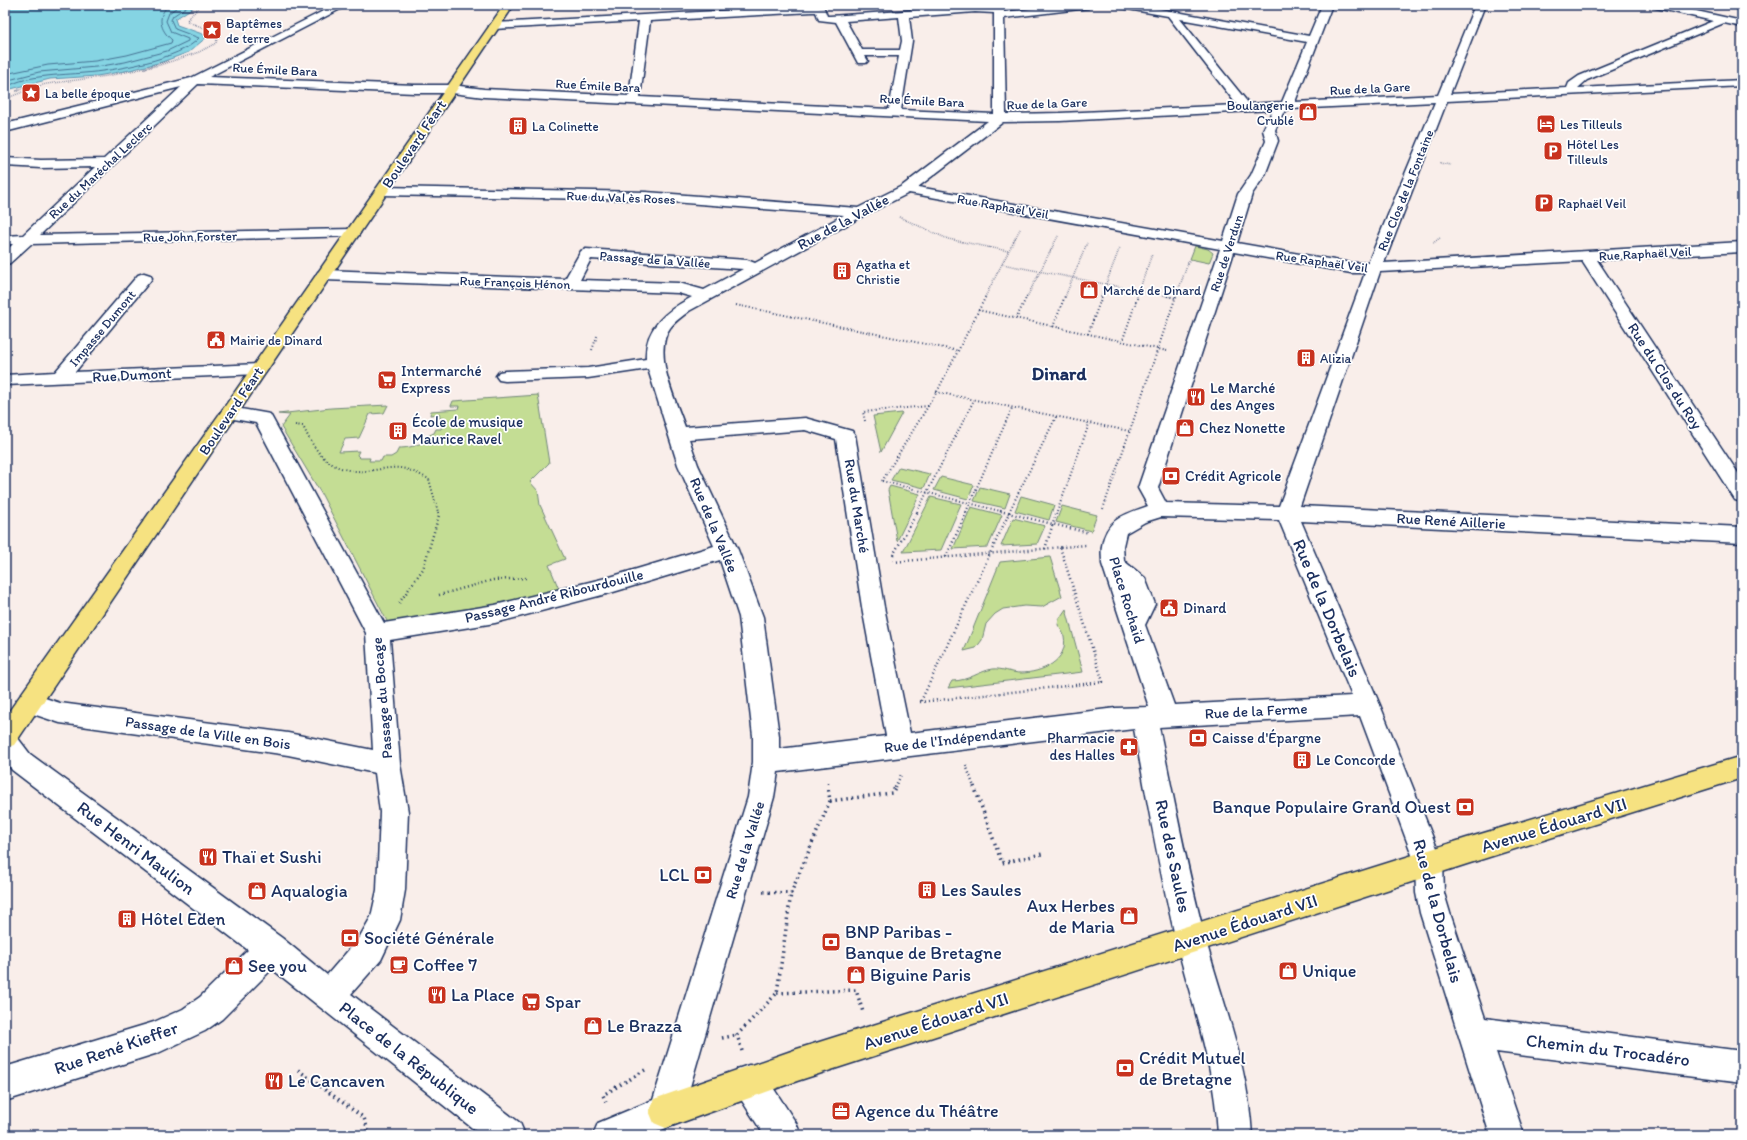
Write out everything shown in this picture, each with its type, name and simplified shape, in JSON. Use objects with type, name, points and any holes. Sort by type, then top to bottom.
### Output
[{"type":"main road","name":"Boulevard Féart","points":[[5,737],[30,703],[494,26],[510,5]]},
{"type":"main road","name":"Avenue Édouard VII","points":[[750,1066],[1191,940],[1429,863],[1742,767]]},
{"type":"main road","points":[[666,1111],[750,1066]]},
{"type":"street","points":[[5,128],[195,80],[343,5]]},
{"type":"street","points":[[494,26],[817,10],[821,11],[823,18],[840,19],[975,9],[999,10],[1088,5]]},
{"type":"street","points":[[1122,5],[1313,40]]},
{"type":"street","name":"Rue de Verdun","points":[[1160,510],[1148,488],[1193,356],[1245,194],[1258,175],[1272,141],[1269,130],[1278,111],[1287,106],[1327,5]]},
{"type":"street","name":"Rue Clos de la Fontaine","points":[[1287,513],[1374,268],[1444,98],[1480,5]]},
{"type":"street","points":[[1655,5],[1742,24]]},
{"type":"street","points":[[599,21],[605,14],[618,10]]},
{"type":"street","points":[[999,10],[1000,118]]},
{"type":"street","points":[[894,113],[907,41],[904,14]]},
{"type":"street","points":[[1172,15],[1246,108]]},
{"type":"street","points":[[634,100],[645,18]]},
{"type":"street","points":[[840,19],[861,57],[904,53]]},
{"type":"street","points":[[1572,92],[1573,85],[1583,78],[1723,20]]},
{"type":"street","name":"Rue Émile Bara","points":[[195,80],[415,89],[452,88],[484,93],[1000,118]]},
{"type":"street","name":"Rue du Maréchal Leclerc","points":[[5,260],[195,80]]},
{"type":"street","name":"Rue de la Gare","points":[[1000,118],[1060,117],[1742,83]]},
{"type":"street","name":"Rue de la Vallée","points":[[666,1111],[761,797],[766,762],[766,736],[751,617],[726,550],[688,465],[677,434],[656,363],[654,348],[657,337],[664,324],[677,312],[704,295],[758,269],[907,188],[1000,118]]},
{"type":"street","points":[[5,162],[41,164],[108,163]]},
{"type":"street","name":"Rue Raphaël Veil","points":[[907,188],[1351,268],[1374,268],[1742,247]]},
{"type":"street","name":"Rue du Val ès Roses","points":[[382,191],[646,196],[866,209]]},
{"type":"street","name":"Rue John Forster","points":[[5,240],[352,233]]},
{"type":"street","name":"Passage de la Vallée","points":[[570,284],[586,254],[746,265],[758,269]]},
{"type":"street","name":"Rue du Clos du Roy","points":[[1587,256],[1742,495]]},
{"type":"street","name":"Rue François Hénon","points":[[324,275],[679,288],[704,295]]},
{"type":"street","name":"Impasse Dumont","points":[[60,378],[144,278]]},
{"type":"street","points":[[505,376],[588,373],[656,363]]},
{"type":"street","name":"Rue Dumont","points":[[5,380],[259,369]]},
{"type":"street","points":[[230,413],[263,418]]},
{"type":"street","name":"Passage du Bocage","points":[[263,418],[378,633],[387,764],[394,812],[391,890],[385,920],[370,949],[329,996]]},
{"type":"street","name":"Rue du Marché","points":[[677,434],[805,424],[845,434],[866,564],[903,756]]},
{"type":"street","name":"Rue René Aillerie","points":[[1160,510],[1287,513],[1742,535]]},
{"type":"street","name":"Place Rochaïd","points":[[1154,717],[1134,625],[1108,545],[1117,529],[1124,524],[1160,510]]},
{"type":"street","name":"Rue de la Dorbelais","points":[[1287,513],[1368,704],[1429,863],[1430,894],[1507,1135]]},
{"type":"street","name":"Passage André Ribourdouille","points":[[378,633],[495,614],[610,585],[726,550]]},
{"type":"street","name":"Passage de la Ville en Bois","points":[[30,703],[60,712],[288,744],[387,764]]},
{"type":"street","name":"Rue de la Ferme","points":[[1154,717],[1368,704]]},
{"type":"street","name":"Rue de l'Indépendante","points":[[766,762],[825,755],[903,756],[956,738],[1116,719],[1154,717]]},
{"type":"street","name":"Rue des Saules","points":[[1154,717],[1191,940],[1227,1062],[1235,1121],[1235,1135]]},
{"type":"street","name":"Rue Henri Maulion","points":[[5,741],[20,762],[271,949],[329,996]]},
{"type":"street","name":"Rue René Kieffer","points":[[5,1084],[158,1037],[194,1020],[211,1008],[271,949]]},
{"type":"street","name":"Place de la République","points":[[329,996],[508,1135]]},
{"type":"street","name":"Chemin du Trocadéro","points":[[1474,1033],[1742,1068]]},
{"type":"street","points":[[750,1066],[784,1135]]},
{"type":"street","points":[[610,1135],[666,1111]]},
{"type":"path","points":[[5,99],[26,88],[55,82],[95,79],[143,69],[188,56],[212,46],[216,43],[217,39],[213,31],[188,22],[187,20],[201,5]]},
{"type":"path","points":[[188,56],[199,55]]},
{"type":"path","points":[[114,74],[143,69],[168,60]]},
{"type":"path","points":[[20,91],[16,91],[43,82]]},
{"type":"path","points":[[1435,162],[1450,165]]},
{"type":"path","points":[[866,209],[948,238],[1008,251]]},
{"type":"path","points":[[1016,319],[1067,217]]},
{"type":"path","points":[[882,481],[928,406],[959,351],[1021,226]]},
{"type":"path","points":[[1053,327],[1088,240]]},
{"type":"path","points":[[1108,545],[1129,431],[1196,241]]},
{"type":"path","points":[[1088,334],[1120,246]]},
{"type":"path","points":[[1122,342],[1153,251]]},
{"type":"path","points":[[1002,264],[1175,298]]},
{"type":"path","points":[[704,295],[723,302],[959,351]]},
{"type":"path","points":[[978,310],[1193,356]]},
{"type":"path","points":[[936,392],[1129,431]]},
{"type":"path","points":[[891,558],[928,493],[974,400]]},
{"type":"path","points":[[866,427],[863,412],[928,406]]},
{"type":"path","points":[[946,557],[1012,408]]},
{"type":"path","points":[[830,800],[892,793],[920,703],[989,553],[1056,417]]},
{"type":"path","points":[[263,418],[303,426],[308,438],[322,459],[340,469],[363,471],[400,468],[429,478],[439,515],[423,569],[378,633]]},
{"type":"path","points":[[1045,549],[1052,524],[1089,424]]},
{"type":"path","points":[[876,480],[1052,524],[1108,545]]},
{"type":"path","points":[[866,564],[1060,547],[1108,545]]},
{"type":"path","points":[[920,703],[1103,682],[1060,547]]},
{"type":"path","points":[[890,550],[895,570]]},
{"type":"path","points":[[432,597],[485,580],[516,577],[532,579]]},
{"type":"path","points":[[401,600],[409,600]]},
{"type":"path","points":[[919,695],[920,703]]},
{"type":"path","points":[[956,738],[1002,863],[1042,854]]},
{"type":"path","points":[[750,1066],[743,1053],[737,1035],[777,993],[791,894],[830,800],[825,755]]},
{"type":"path","points":[[763,892],[791,894]]},
{"type":"path","points":[[777,993],[856,990],[864,1016]]},
{"type":"path","points":[[298,1070],[364,1118],[367,1127],[367,1135]]},
{"type":"green space","points":[[1195,246],[1208,249],[1213,253],[1209,263],[1190,259]]},
{"type":"green space","points":[[538,395],[549,463],[530,482],[538,491],[540,505],[565,559],[549,565],[561,594],[389,625],[322,495],[281,427],[290,415],[278,414],[331,408],[388,405],[384,413],[370,414],[359,438],[345,439],[339,452],[359,451],[357,455],[360,458],[370,458],[369,461],[381,461],[383,457],[391,457],[396,454],[399,448],[410,447],[421,443],[423,438],[434,433],[436,429],[441,429],[445,418],[439,418],[440,414],[430,415],[431,411],[458,409],[459,406],[451,406],[453,401]]},
{"type":"green space","points":[[902,413],[881,452],[873,416]]},
{"type":"green space","points":[[899,467],[930,474],[924,488],[891,480]]},
{"type":"green space","points":[[941,477],[974,485],[968,499],[934,490]]},
{"type":"green space","points":[[890,486],[920,494],[897,541],[888,490]]},
{"type":"green space","points":[[980,487],[1010,494],[1005,508],[974,501]]},
{"type":"green space","points":[[1021,496],[1054,505],[1049,520],[1015,511]]},
{"type":"green space","points":[[931,497],[961,504],[941,550],[903,552]]},
{"type":"green space","points":[[1062,506],[1097,515],[1091,531],[1056,522]]},
{"type":"green space","points":[[971,507],[1002,515],[988,547],[953,549]]},
{"type":"green space","points":[[1013,518],[1045,526],[1037,544],[1001,546]]},
{"type":"green space","points":[[1050,557],[1062,596],[1042,607],[1024,606],[1003,609],[995,614],[986,624],[982,640],[976,648],[964,651],[1000,562]]},
{"type":"green space","points":[[1066,609],[1083,672],[948,688],[952,681],[958,681],[988,670],[996,669],[1021,673],[1037,671],[1052,664],[1058,659],[1064,645],[1064,635],[1058,625],[1059,619]]},
{"type":"water","points":[[5,5],[197,5],[175,19],[177,25],[208,36],[189,52],[162,62],[97,76],[50,79],[7,90],[10,91],[5,93]]},
{"type":"place","name":"Baptêmes de terre","points":[[212,30]]},
{"type":"place","name":"La belle époque","points":[[31,93]]},
{"type":"place","name":"Boulangerie Crublé","points":[[1308,112]]},
{"type":"place","name":"Les Tilleuls","points":[[1546,124]]},
{"type":"place","name":"La Colinette","points":[[518,126]]},
{"type":"place","name":"Hôtel Les Tilleuls","points":[[1553,151]]},
{"type":"place","name":"Raphaël Veil","points":[[1544,203]]},
{"type":"place","name":"Agatha et Christie","points":[[842,271]]},
{"type":"place","name":"Marché de Dinard","points":[[1089,290]]},
{"type":"place","name":"Mairie de Dinard","points":[[216,340]]},
{"type":"place","name":"Alizia","points":[[1306,358]]},
{"type":"place","name":"Intermarché Express","points":[[387,380]]},
{"type":"place","name":"Le Marché des Anges","points":[[1196,397]]},
{"type":"place","name":"Chez Nonette","points":[[1185,428]]},
{"type":"place","name":"École de musique Maurice Ravel","points":[[398,431]]},
{"type":"place","name":"Crédit Agricole","points":[[1171,476]]},
{"type":"place","name":"Dinard","points":[[1169,608]]},
{"type":"place","name":"Caisse d'Épargne","points":[[1198,738]]},
{"type":"place","name":"Pharmacie des Halles","points":[[1129,747]]},
{"type":"place","name":"Le Concorde","points":[[1302,760]]},
{"type":"place","name":"Banque Populaire Grand Ouest","points":[[1465,807]]},
{"type":"place","name":"Thaï et Sushi","points":[[208,857]]},
{"type":"place","name":"LCL","points":[[703,875]]},
{"type":"place","name":"Les Saules","points":[[927,890]]},
{"type":"place","name":"Aqualogia","points":[[257,891]]},
{"type":"place","name":"Aux Herbes de Maria","points":[[1129,916]]},
{"type":"place","name":"Hôtel Eden","points":[[127,919]]},
{"type":"place","name":"Société Générale","points":[[350,938]]},
{"type":"place","name":"BNP Paribas - Banque de Bretagne","points":[[831,942]]},
{"type":"place","name":"Coffee 7","points":[[399,965]]},
{"type":"place","name":"See you","points":[[234,966]]},
{"type":"place","name":"Unique","points":[[1288,971]]},
{"type":"place","name":"Biguine Paris","points":[[856,975]]},
{"type":"place","name":"La Place","points":[[437,995]]},
{"type":"place","name":"Spar","points":[[531,1002]]},
{"type":"place","name":"Le Brazza","points":[[593,1026]]},
{"type":"place","name":"Crédit Mutuel de Bretagne","points":[[1125,1068]]},
{"type":"place","name":"Le Cancaven","points":[[274,1081]]},
{"type":"place","name":"Agence du Théâtre","points":[[841,1111]]},
{"type":"district","name":"Dinard","points":[[1059,373]]}]
